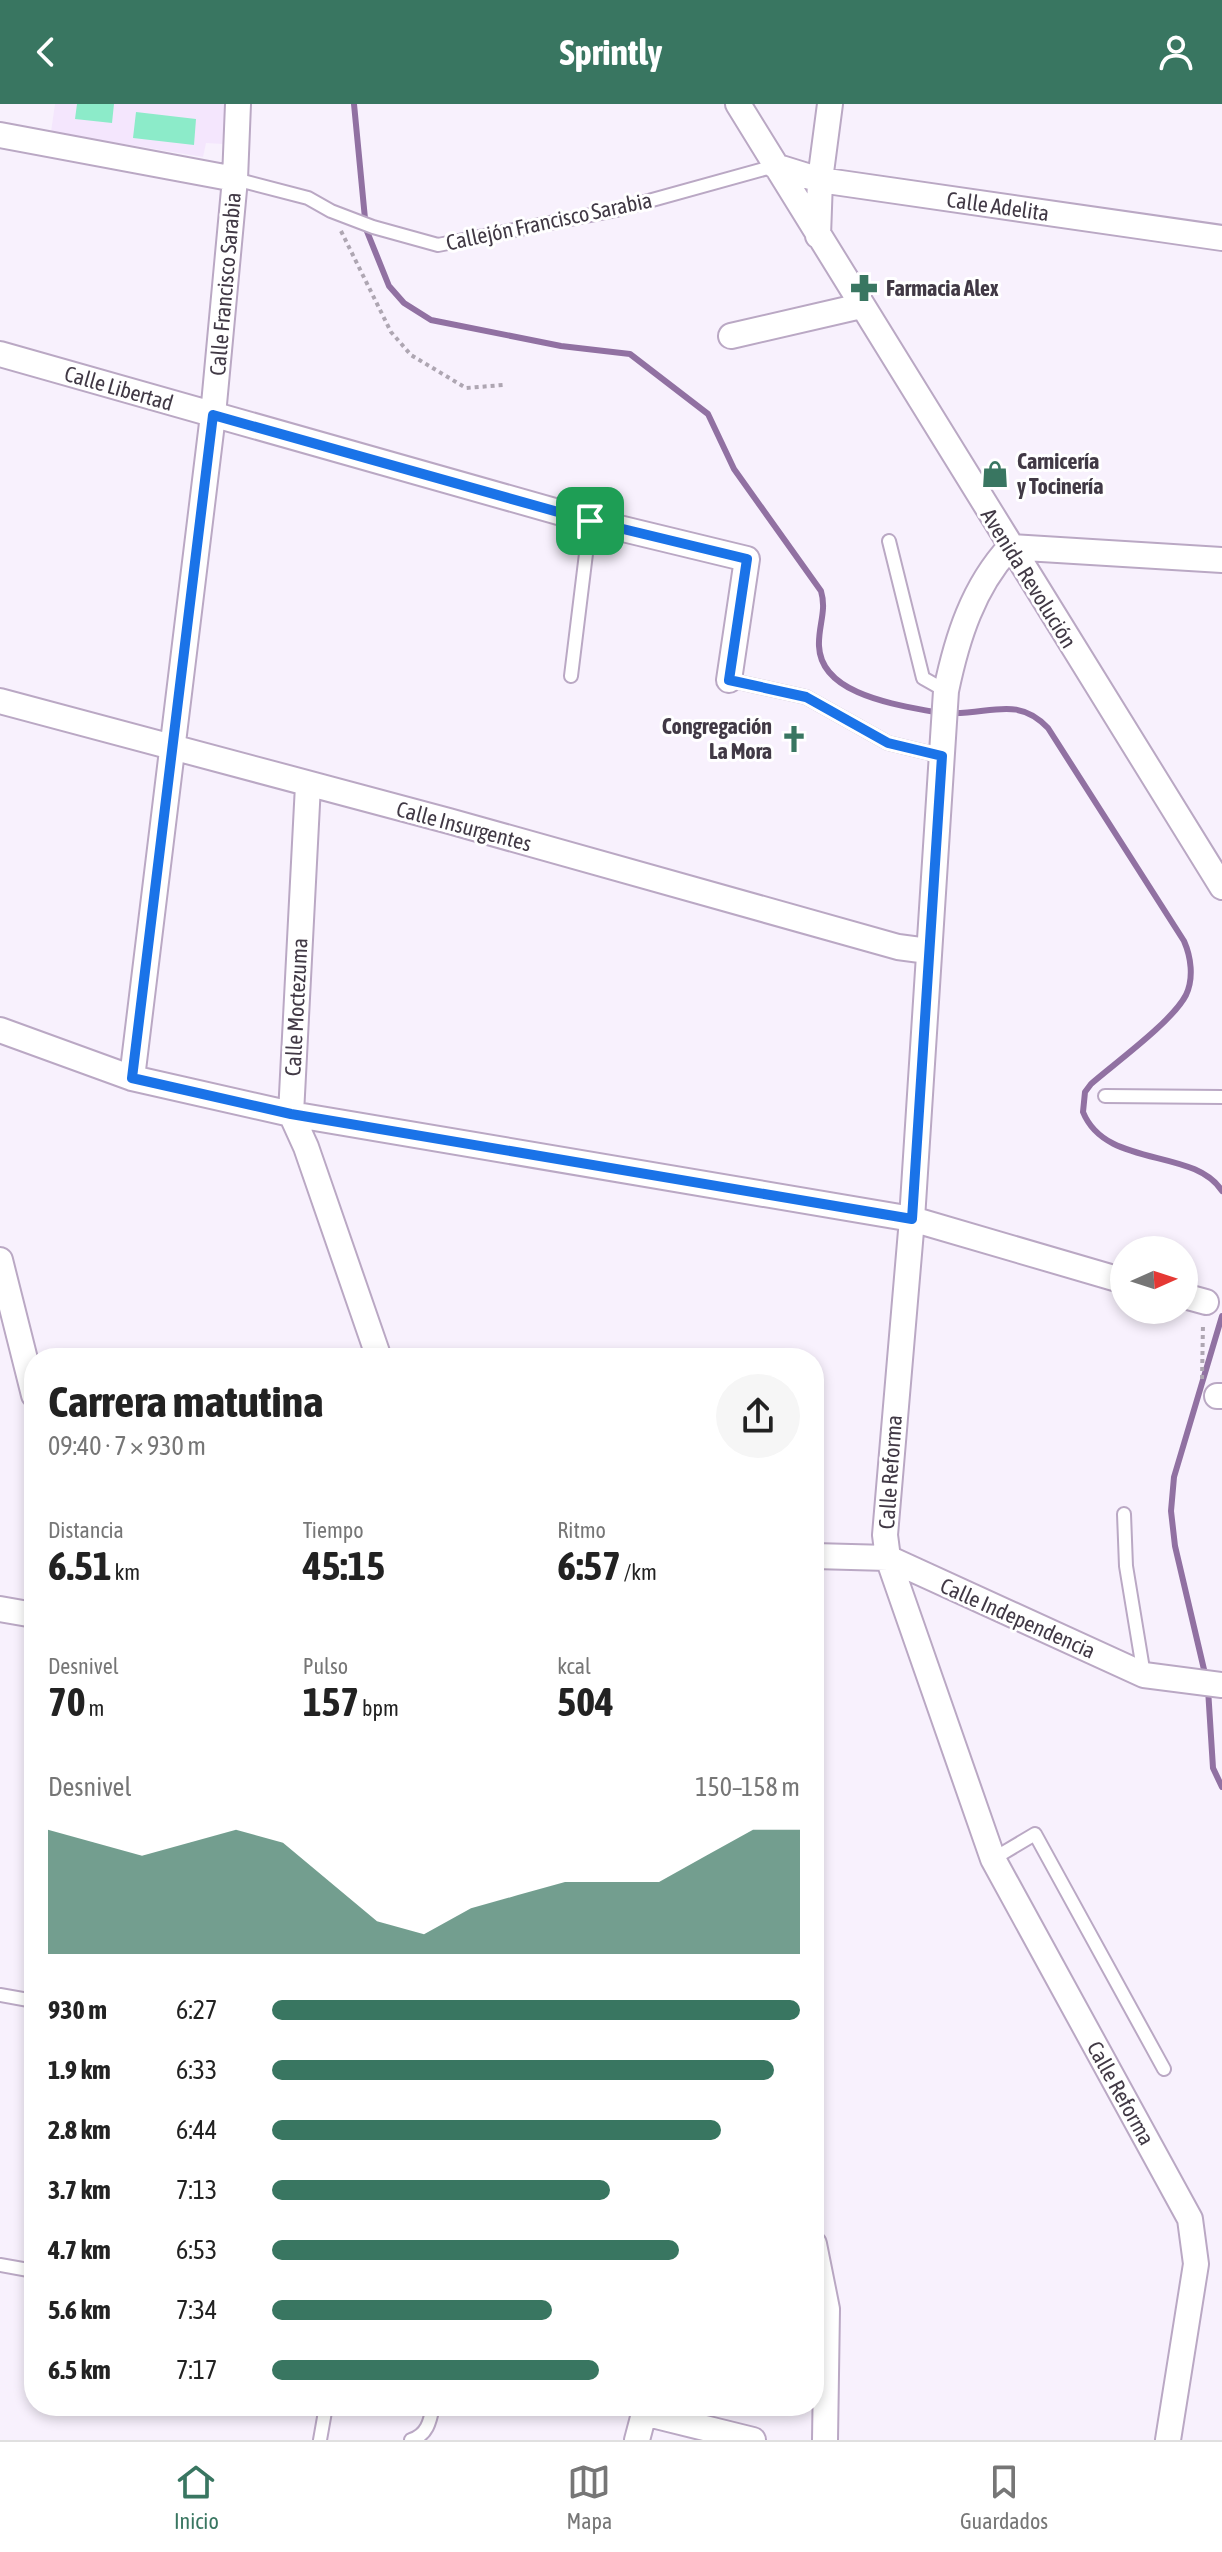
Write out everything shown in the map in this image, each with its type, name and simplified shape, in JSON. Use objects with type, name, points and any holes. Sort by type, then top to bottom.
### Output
[{"type":"street","name":"Calle Francisco Sarabia","points":[[132,1078],[213,415],[235,179],[238,104]]},
{"type":"street","name":"Avenida Revolución","points":[[738,104],[1222,887]]},
{"type":"street","points":[[818,236],[820,180],[830,104]]},
{"type":"street","points":[[0,135],[235,179]]},
{"type":"street","name":"Calle Adelita","points":[[775,166],[820,180],[1222,238]]},
{"type":"street","points":[[731,336],[861,306]]},
{"type":"street","name":"Calle Libertad","points":[[0,354],[590,521],[747,559],[729,680]]},
{"type":"street","points":[[1010,547],[1222,560]]},
{"type":"street","name":"Calle Reforma","points":[[1010,547],[989,570],[968,613],[946,691],[912,1219],[885,1535],[888,1558],[993,1859],[1190,2219],[1196,2264],[1168,2440]]},
{"type":"street","name":"Calle Insurgentes","points":[[0,701],[898,947],[928,951]]},
{"type":"street","name":"Calle Moctezuma","points":[[308,785],[291,1114],[306,1147],[376,1348]]},
{"type":"street","points":[[0,1030],[132,1078],[291,1114],[912,1219],[1110,1277]]},
{"type":"street","points":[[0,1260],[24,1355]]},
{"type":"street","name":"Calle Independencia","points":[[824,1556],[888,1558],[1144,1675],[1179,1682],[1221,1685]]},
{"type":"street","points":[[0,1609],[24,1613]]},
{"type":"street","points":[[824,2294],[827,2309],[825,2440]]},
{"type":"street","points":[[637,2440],[643,2416]]},
{"type":"street","points":[[669,2416],[753,2440]]},
{"type":"lane","name":"Callejón Francisco Sarabia","points":[[235,179],[308,198],[331,211],[373,227],[438,245],[616,210],[775,166]]},
{"type":"lane","points":[[571,676],[590,521]]},
{"type":"lane","points":[[889,541],[923,678],[946,691]]},
{"type":"lane","points":[[729,680],[806,697],[888,743],[942,756]]},
{"type":"lane","points":[[1105,1096],[1222,1097]]},
{"type":"lane","points":[[1124,1514],[1126,1566],[1144,1675]]},
{"type":"lane","points":[[993,1859],[1035,1834],[1164,2069]]},
{"type":"lane","points":[[0,1995],[24,1999]]},
{"type":"lane","points":[[0,2265],[24,2269]]},
{"type":"lane","points":[[320,2440],[324,2416]]},
{"type":"lane","points":[[411,2440],[421,2437],[431,2416]]},
{"type":"path","points":[[331,211],[386,322],[411,355],[466,388],[503,385]]},
{"type":"path","points":[[1198,1313],[1202,1331],[1202,1387],[1220,1396]]},
{"type":"shaded area","points":[[55,104],[226,104],[223,144],[206,143],[203,157],[51,132]]},
{"type":"building","points":[[77,104],[114,104],[112,123],[75,119]]},
{"type":"building","points":[[136,112],[196,119],[194,145],[133,138]]},
{"type":"waterway","points":[[354,104],[366,229],[389,286],[404,303],[431,320],[561,346],[630,354],[708,414],[734,469],[821,591],[823,605],[819,646],[823,663],[833,676],[865,695],[939,713]]},
{"type":"waterway","points":[[950,713],[1014,709],[1036,718],[1048,728],[1184,941],[1191,968],[1186,995],[1169,1017],[1091,1084],[1085,1092],[1083,1112],[1094,1130],[1110,1142],[1192,1168],[1209,1177],[1222,1191]]},
{"type":"waterway","points":[[1206,1678],[1175,1546],[1171,1511],[1174,1477],[1222,1316]]},
{"type":"waterway","points":[[1208,1689],[1213,1768],[1222,1787]]},
{"type":"place","name":"Farmacia Alex","points":[[864,288]]},
{"type":"place","name":"Carnicería y Tocinería","points":[[995,474]]},
{"type":"place","name":"Congregación La Mora","points":[[794,739]]},
{"type":"route","points":[[213,415],[590,521],[747,559],[729,680],[806,697],[888,743],[942,756],[912,1219],[291,1114],[132,1078],[213,415]]}]
